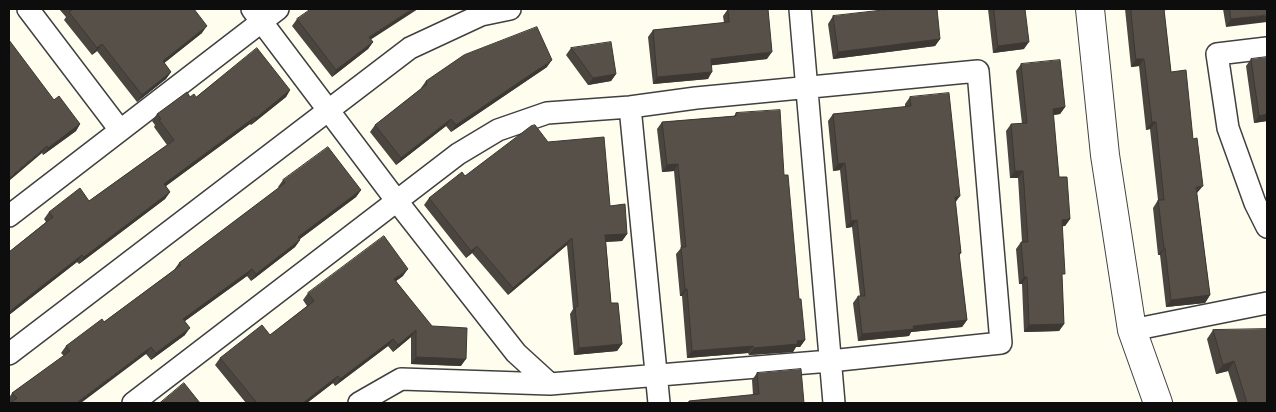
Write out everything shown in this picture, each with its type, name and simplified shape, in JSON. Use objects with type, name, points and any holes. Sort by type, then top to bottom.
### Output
[{"type":"street","points":[[28,9],[120,130]]},
{"type":"street","points":[[9,216],[120,130],[257,15],[278,9]]},
{"type":"street","points":[[9,354],[410,48],[482,15],[510,9]]},
{"type":"street","points":[[800,9],[834,403]]},
{"type":"street","points":[[1090,9],[1105,155],[1132,330],[1158,403]]},
{"type":"street","points":[[257,15],[396,200],[516,353],[550,384]]},
{"type":"street","points":[[1267,48],[1217,54],[1228,128],[1255,203],[1267,227]]},
{"type":"street","points":[[133,403],[396,200],[458,154],[498,130],[547,113],[630,107],[696,98],[978,71],[1001,344],[830,361],[550,384],[401,379],[360,403]]},
{"type":"street","points":[[630,107],[659,403]]},
{"type":"street","points":[[1132,330],[1267,303]]},
{"type":"building","points":[[70,9],[194,9],[207,26],[163,61],[171,72],[142,95],[102,44],[97,48],[69,12],[71,11]]},
{"type":"building","points":[[311,9],[412,9],[369,37],[373,42],[336,70],[297,19]]},
{"type":"building","points":[[728,9],[768,9],[772,52],[711,59],[712,72],[657,77],[653,30],[729,22]]},
{"type":"building","points":[[892,9],[937,9],[940,39],[838,52],[833,16]]},
{"type":"building","points":[[994,9],[1025,9],[1029,42],[998,46]]},
{"type":"building","points":[[1131,9],[1164,9],[1171,72],[1186,70],[1193,139],[1197,138],[1203,186],[1196,187],[1210,295],[1171,300],[1158,200],[1164,200],[1156,122],[1152,122],[1144,59],[1136,59]]},
{"type":"building","points":[[1230,9],[1267,9],[1267,15],[1231,19]]},
{"type":"building","points":[[537,27],[552,60],[456,125],[451,119],[401,158],[375,125],[427,84],[426,81],[464,55]]},
{"type":"building","points":[[9,40],[54,100],[59,96],[80,124],[48,148],[47,146],[9,178]]},
{"type":"building","points":[[611,42],[616,74],[593,78],[571,48]]},
{"type":"building","points":[[257,48],[290,90],[256,118],[164,184],[170,192],[84,257],[82,255],[9,312],[9,252],[53,217],[49,212],[80,188],[89,201],[174,140],[159,120],[161,119],[157,114],[187,92],[190,97],[194,94],[196,97]]},
{"type":"building","points":[[1267,57],[1267,114],[1259,116],[1251,59]]},
{"type":"building","points":[[1060,60],[1065,107],[1053,109],[1059,177],[1067,177],[1070,219],[1062,220],[1065,274],[1062,274],[1064,324],[1029,325],[1027,277],[1024,277],[1021,242],[1028,242],[1023,171],[1015,171],[1011,124],[1027,123],[1021,64]]},
{"type":"building","points":[[949,93],[960,196],[955,197],[967,320],[913,326],[914,329],[862,334],[858,296],[865,296],[857,220],[851,221],[845,163],[838,164],[833,114],[911,106],[910,97]]},
{"type":"building","points":[[780,110],[784,175],[788,175],[799,299],[801,299],[805,340],[797,341],[798,344],[692,351],[687,289],[685,289],[681,247],[686,247],[678,164],[667,165],[662,122],[736,116],[736,113]]},
{"type":"building","points":[[535,125],[548,142],[604,137],[610,206],[625,204],[627,234],[605,235],[611,303],[618,303],[622,344],[579,348],[575,307],[578,306],[572,238],[513,288],[477,246],[471,251],[429,198],[462,172],[465,176],[531,126]]},
{"type":"building","points":[[328,147],[361,190],[298,237],[300,240],[256,274],[252,269],[183,319],[190,328],[156,353],[151,347],[76,403],[10,403],[17,398],[12,393],[70,351],[66,346],[102,319],[104,322],[181,265],[179,263],[285,183],[283,180]]},
{"type":"building","points":[[384,236],[408,269],[394,279],[432,326],[467,328],[466,359],[416,357],[416,330],[398,345],[393,339],[340,379],[338,376],[303,403],[257,403],[220,358],[262,325],[270,335],[314,301],[308,293]]},
{"type":"building","points":[[1267,329],[1267,403],[1247,403],[1234,361],[1223,365],[1213,330]]},
{"type":"building","points":[[801,369],[804,403],[689,403],[689,401],[759,394],[757,373]]},
{"type":"building","points":[[184,383],[200,403],[160,403]]}]
